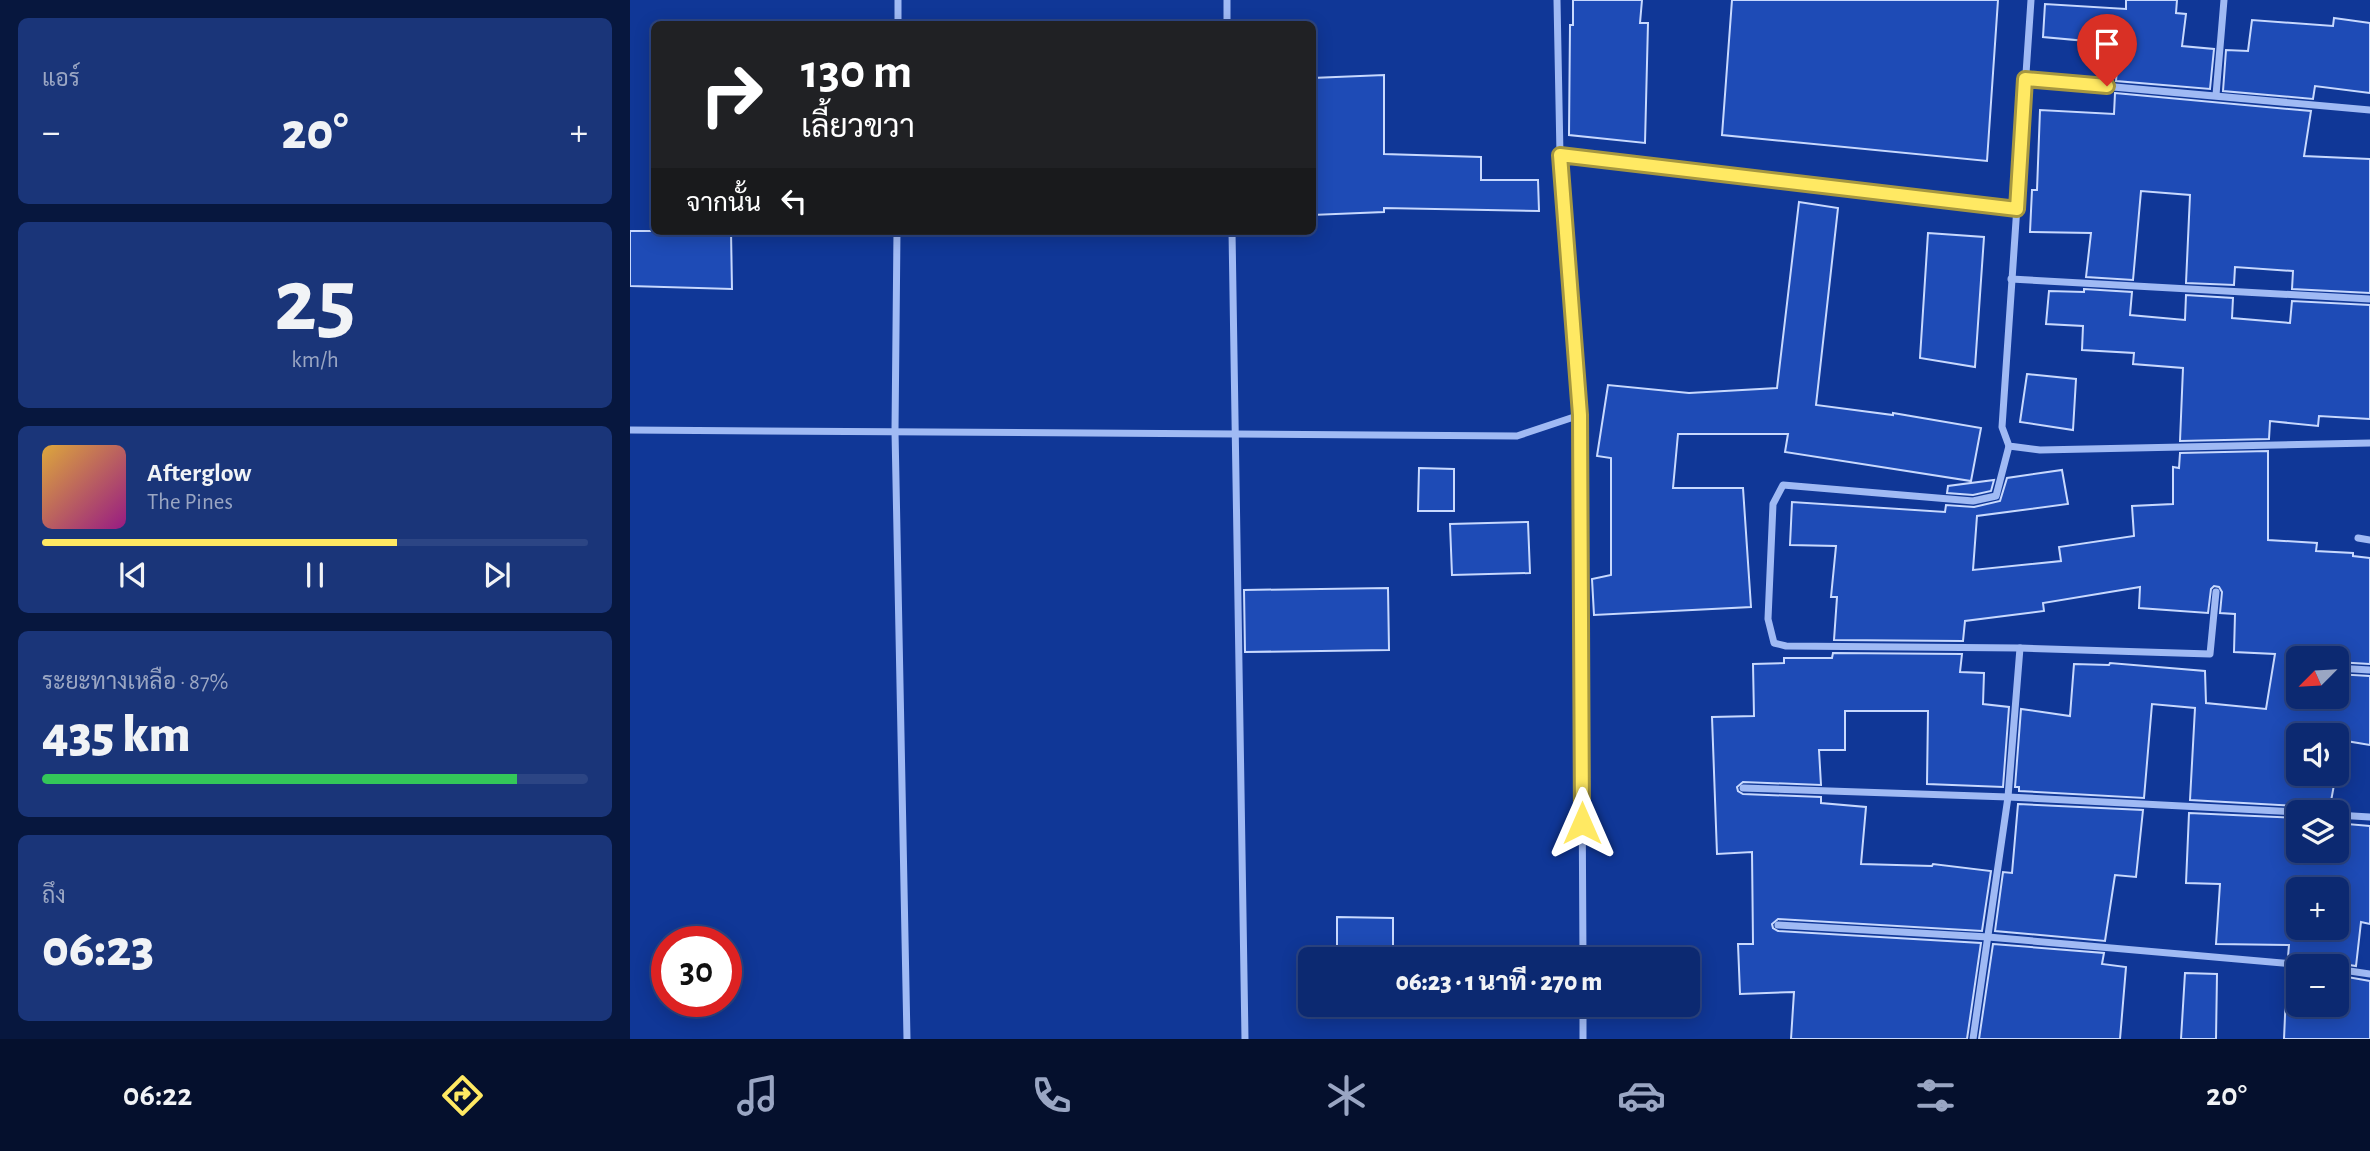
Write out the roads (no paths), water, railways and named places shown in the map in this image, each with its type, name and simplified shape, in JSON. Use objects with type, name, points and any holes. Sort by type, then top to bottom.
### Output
[{"type":"street","points":[[898,0],[898,21]]},
{"type":"street","points":[[1227,0],[1227,21]]},
{"type":"street","points":[[1557,0],[1560,155],[1580,415],[1583,947]]},
{"type":"street","points":[[2031,0],[2002,427],[2009,446],[1996,496],[1973,501],[1783,485],[1773,504],[1768,619],[1774,643],[1786,646],[2021,648],[2210,654],[2216,592]]},
{"type":"street","points":[[2216,96],[2224,0]]},
{"type":"street","points":[[2025,79],[2370,110]]},
{"type":"street","points":[[1560,155],[2017,209]]},
{"type":"street","points":[[897,235],[895,431],[907,1039]]},
{"type":"street","points":[[1231,235],[1245,1039]]},
{"type":"street","points":[[2011,279],[2370,299]]},
{"type":"street","points":[[630,430],[1517,436],[1580,415]]},
{"type":"street","points":[[2009,446],[2040,450],[2370,443]]},
{"type":"street","points":[[2358,538],[2370,540]]},
{"type":"street","points":[[1973,1039],[2008,797],[2021,648]]},
{"type":"street","points":[[2349,669],[2370,670]]},
{"type":"street","points":[[1743,788],[2008,797],[2286,811]]},
{"type":"street","points":[[2349,816],[2370,817]]},
{"type":"street","points":[[1778,925],[1987,937],[2286,963]]},
{"type":"street","points":[[2349,971],[2370,974]]},
{"type":"street","points":[[1583,1017],[1583,1039]]}]
